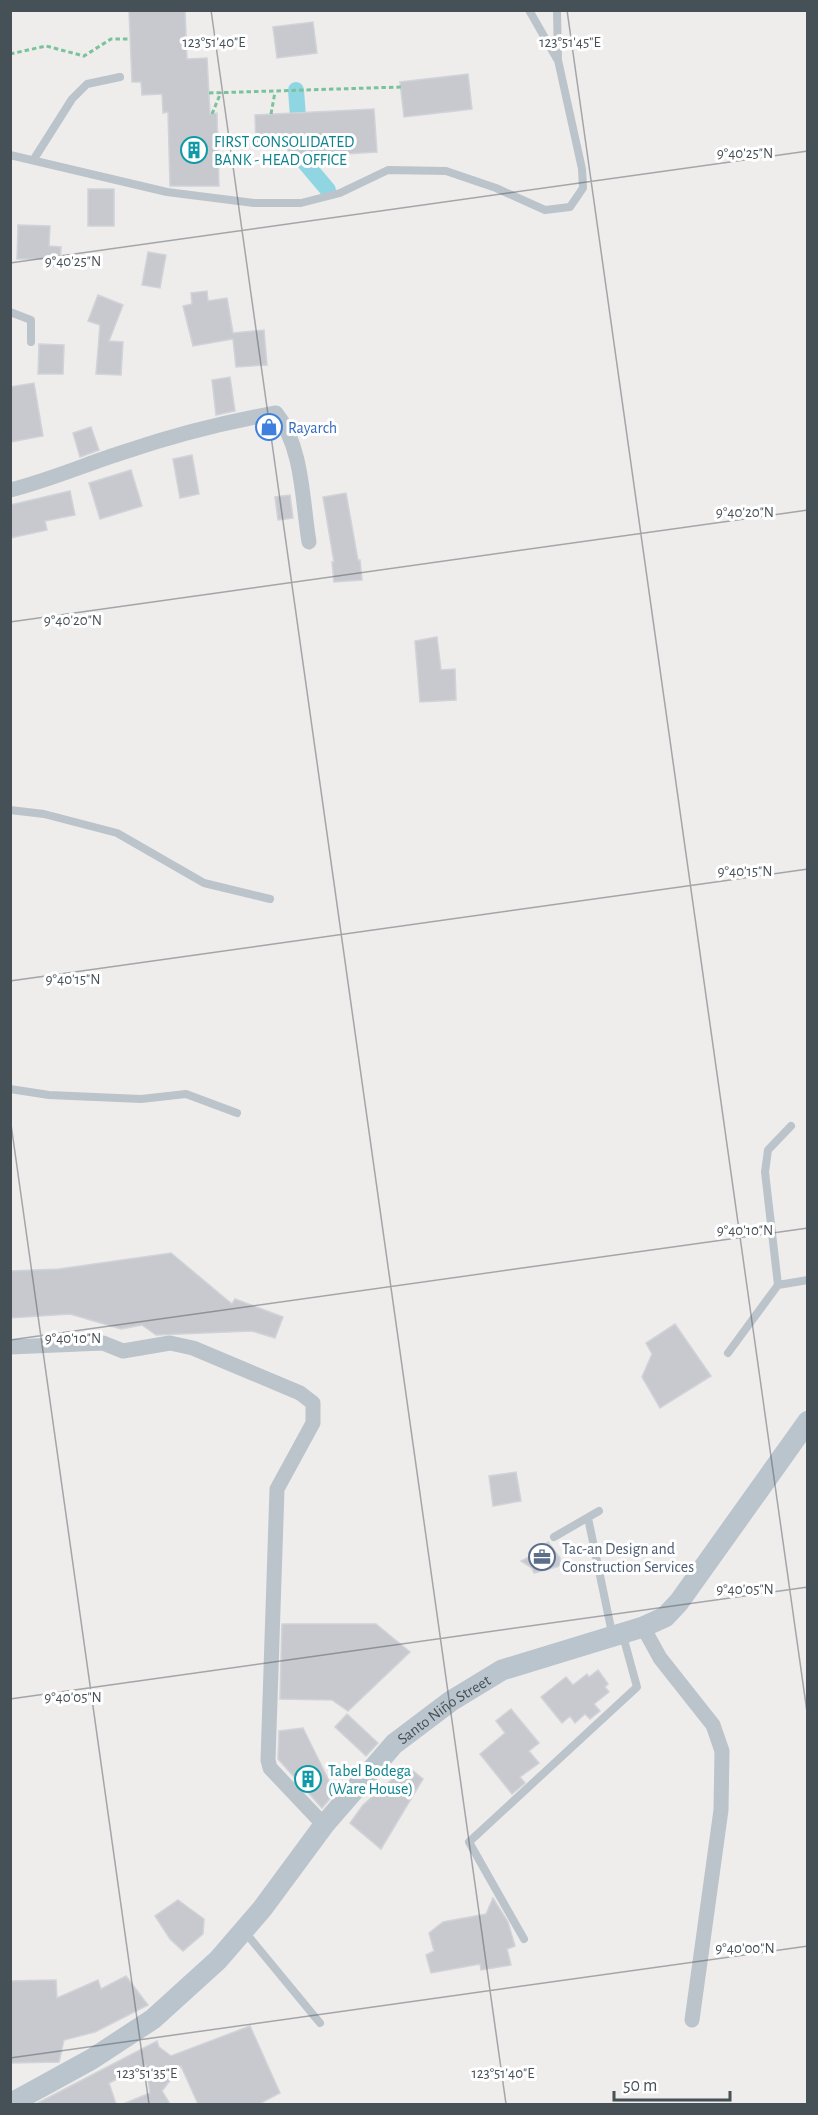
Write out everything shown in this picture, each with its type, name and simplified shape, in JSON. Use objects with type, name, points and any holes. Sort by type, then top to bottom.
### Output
[{"type":"main road","name":"Santo Niño Street","points":[[10,2104],[92,2059],[153,2019],[218,1960],[244,1930],[324,1825],[394,1744],[451,1701],[502,1670],[618,1636],[665,1617],[680,1602],[807,1421]]},
{"type":"street","points":[[10,490],[52,479],[124,452],[220,423],[276,413],[288,428],[296,459],[309,542]]},
{"type":"street","points":[[10,1347],[103,1343],[123,1351],[170,1343],[193,1348],[300,1393],[313,1402],[313,1423],[277,1489],[268,1760],[270,1768],[324,1825]]},
{"type":"street","points":[[643,1627],[660,1658],[713,1725],[722,1751],[721,1810],[692,2020]]},
{"type":"lane","points":[[529,10],[558,60]]},
{"type":"lane","points":[[10,155],[167,192],[254,203],[301,203],[340,193],[388,170],[446,171],[496,188],[545,210],[570,207],[583,188],[582,169],[558,60],[556,10]]},
{"type":"lane","points":[[34,159],[72,99],[87,84],[120,77]]},
{"type":"lane","points":[[10,312],[31,320],[31,342]]},
{"type":"lane","points":[[10,810],[44,814],[117,833],[204,883],[270,899]]},
{"type":"lane","points":[[10,1089],[49,1095],[141,1099],[186,1094],[237,1113]]},
{"type":"lane","points":[[728,1353],[778,1285],[765,1172],[768,1150],[791,1126]]},
{"type":"lane","points":[[778,1285],[807,1280]]},
{"type":"lane","points":[[554,1537],[599,1511]]},
{"type":"lane","points":[[524,1939],[469,1842],[637,1688],[618,1636],[588,1518]]},
{"type":"lane","points":[[244,1930],[320,2023]]},
{"type":"path","points":[[10,54],[46,46],[84,56],[111,39],[129,39]]},
{"type":"path","points":[[209,93],[401,87]]},
{"type":"path","points":[[212,114],[221,92]]},
{"type":"path","points":[[271,114],[275,92]]},
{"type":"building","points":[[129,10],[185,10],[187,59],[207,58],[210,114],[217,113],[219,186],[170,186],[168,112],[163,113],[162,94],[142,95],[141,82],[132,82]]},
{"type":"building","points":[[313,22],[317,53],[277,58],[273,27]]},
{"type":"building","points":[[468,74],[472,109],[404,117],[400,82]]},
{"type":"building","points":[[374,109],[377,152],[312,156],[312,162],[291,165],[287,146],[256,147],[255,115]]},
{"type":"building","points":[[88,189],[114,189],[114,226],[88,226]]},
{"type":"building","points":[[18,225],[50,226],[49,246],[61,247],[60,267],[46,266],[46,259],[17,259]]},
{"type":"building","points":[[148,252],[166,255],[160,288],[142,285]]},
{"type":"building","points":[[207,291],[208,301],[227,298],[233,333],[264,330],[267,365],[236,367],[233,339],[193,346],[183,306],[192,304],[191,293]]},
{"type":"building","points":[[98,295],[123,305],[109,341],[123,342],[121,375],[96,374],[100,325],[88,321]]},
{"type":"building","points":[[39,344],[64,345],[63,374],[38,374]]},
{"type":"building","points":[[230,377],[235,411],[216,415],[212,380]]},
{"type":"building","points":[[34,383],[43,436],[10,442],[10,387]]},
{"type":"building","points":[[91,427],[99,450],[80,457],[73,433]]},
{"type":"building","points":[[192,455],[199,494],[180,498],[173,459]]},
{"type":"building","points":[[131,470],[142,506],[100,519],[89,483]]},
{"type":"building","points":[[70,491],[75,515],[45,521],[47,530],[10,538],[10,505]]},
{"type":"building","points":[[346,493],[362,580],[334,582],[332,562],[334,562],[323,497]]},
{"type":"building","points":[[290,495],[293,518],[278,520],[275,497]]},
{"type":"building","points":[[437,637],[441,670],[455,669],[456,700],[420,702],[415,641]]},
{"type":"building","points":[[171,1253],[232,1304],[235,1299],[283,1317],[275,1338],[252,1331],[156,1335],[142,1325],[121,1329],[70,1314],[10,1318],[10,1271],[59,1269]]},
{"type":"building","points":[[675,1324],[711,1376],[660,1408],[642,1377],[652,1354],[646,1343]]},
{"type":"building","points":[[516,1472],[521,1501],[493,1506],[489,1476]]},
{"type":"building","points":[[548,1542],[560,1558],[560,1566],[534,1573],[532,1568],[521,1561],[537,1553]]},
{"type":"building","points":[[282,1624],[376,1624],[410,1652],[348,1711],[332,1700],[280,1699]]},
{"type":"building","points":[[598,1670],[608,1684],[605,1687],[609,1692],[594,1704],[600,1711],[590,1719],[585,1714],[575,1723],[570,1716],[562,1723],[541,1697],[566,1677],[573,1685],[587,1674],[589,1677]]},
{"type":"building","points":[[511,1709],[539,1743],[529,1751],[539,1763],[520,1777],[525,1783],[512,1794],[480,1754],[505,1733],[496,1721]]},
{"type":"building","points":[[347,1714],[378,1743],[366,1756],[335,1727]]},
{"type":"building","name":"Tabel Bodega (Ware House)","points":[[303,1728],[335,1793],[322,1808],[278,1759],[279,1731]]},
{"type":"building","points":[[407,1766],[423,1779],[381,1849],[350,1823],[363,1805]]},
{"type":"building","points":[[493,1898],[508,1922],[515,1946],[507,1949],[511,1965],[481,1970],[480,1964],[431,1973],[426,1955],[434,1951],[429,1933],[443,1922],[486,1914]]},
{"type":"building","points":[[178,1900],[204,1919],[203,1934],[183,1951],[170,1939],[155,1916]]},
{"type":"building","points":[[126,1976],[148,2005],[95,2032],[64,2040],[59,2062],[10,2063],[10,1981],[56,1980],[57,1998],[98,1980],[101,1989]]},
{"type":"building","points":[[250,2026],[280,2093],[259,2104],[198,2104],[181,2066],[162,2091],[170,2104],[123,2104],[150,2093],[146,2065],[109,2083],[116,2104],[36,2104],[157,2041],[159,2047],[171,2056]]},
{"type":"waterway","points":[[296,90],[301,158],[328,190]]},
{"type":"place","name":"FIRST CONSOLIDATED BANK - HEAD OFFICE","points":[[194,150]]},
{"type":"place","name":"Rayarch","points":[[269,427]]},
{"type":"place","name":"Tac-an Design and Construction Services","points":[[542,1557]]},
{"type":"place","name":"Tabel Bodega (Ware House)","points":[[308,1779]]}]
